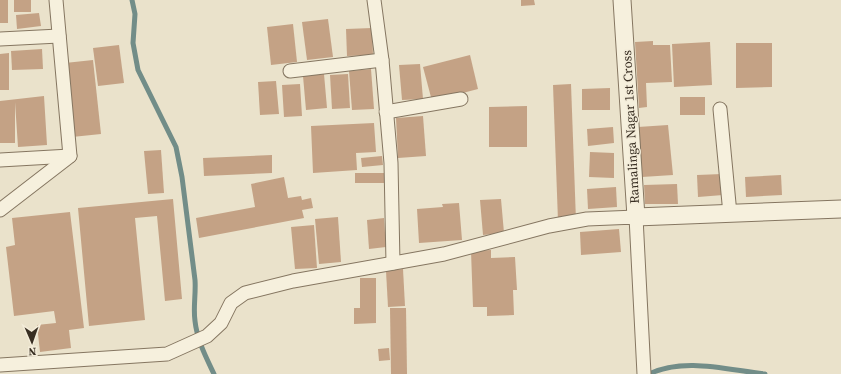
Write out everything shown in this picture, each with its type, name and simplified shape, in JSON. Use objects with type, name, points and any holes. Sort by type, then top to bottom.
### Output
[{"type":"street","points":[[56,0],[70,156]]},
{"type":"street","points":[[374,0],[382,60],[391,163],[393,263]]},
{"type":"street","name":"Ramalinga Nagar 1st Cross","points":[[622,0],[636,217],[841,209]]},
{"type":"street","points":[[0,40],[59,36]]},
{"type":"street","points":[[290,71],[382,60]]},
{"type":"street","points":[[386,112],[461,99]]},
{"type":"street","points":[[720,109],[730,214]]},
{"type":"street","points":[[0,160],[70,156]]},
{"type":"street","points":[[0,210],[70,156]]},
{"type":"street","points":[[0,365],[35,368],[167,354],[207,336],[221,323],[231,303],[245,293],[293,280],[444,254],[549,226],[587,220],[636,217],[644,368]]},
{"type":"building","points":[[0,0],[8,0],[8,23],[0,23]]},
{"type":"building","points":[[14,0],[31,0],[31,12],[14,12]]},
{"type":"building","points":[[521,0],[534,0],[535,5],[521,6]]},
{"type":"building","points":[[39,13],[41,26],[17,29],[16,15]]},
{"type":"building","points":[[328,19],[333,57],[307,60],[302,22]]},
{"type":"building","points":[[293,24],[297,62],[271,65],[267,27]]},
{"type":"building","points":[[372,28],[373,55],[347,56],[346,29]]},
{"type":"building","points":[[653,41],[653,45],[670,45],[672,82],[646,83],[647,107],[639,108],[635,42]]},
{"type":"building","points":[[710,42],[712,85],[674,87],[672,44]]},
{"type":"building","points":[[736,43],[772,43],[772,87],[736,88]]},
{"type":"building","points":[[119,45],[124,83],[98,86],[93,48]]},
{"type":"building","points":[[42,49],[43,69],[12,70],[11,51]]},
{"type":"building","points":[[9,53],[9,90],[0,90],[0,54]]},
{"type":"building","points":[[470,55],[478,89],[432,101],[423,67]]},
{"type":"building","points":[[93,60],[101,134],[72,137],[65,63]]},
{"type":"building","points":[[420,64],[423,99],[402,100],[399,65]]},
{"type":"building","points":[[371,69],[374,109],[352,110],[349,71]]},
{"type":"building","points":[[324,74],[327,108],[306,110],[303,76]]},
{"type":"building","points":[[348,74],[350,108],[332,109],[330,75]]},
{"type":"building","points":[[276,81],[279,114],[260,115],[258,82]]},
{"type":"building","points":[[300,84],[302,116],[284,117],[282,85]]},
{"type":"building","points":[[571,84],[576,221],[558,221],[553,85]]},
{"type":"building","points":[[610,88],[610,110],[582,110],[582,89]]},
{"type":"building","points":[[44,96],[47,145],[18,147],[15,102],[15,143],[0,143],[0,101]]},
{"type":"building","points":[[680,97],[705,97],[705,115],[680,115]]},
{"type":"building","points":[[527,106],[527,147],[489,147],[489,107]]},
{"type":"building","points":[[423,116],[426,156],[398,158],[396,118]]},
{"type":"building","points":[[374,123],[376,152],[356,153],[357,170],[313,173],[311,126]]},
{"type":"building","points":[[668,125],[673,175],[642,177],[638,127]]},
{"type":"building","points":[[613,127],[614,143],[588,146],[587,129]]},
{"type":"building","points":[[161,150],[164,193],[148,194],[144,151]]},
{"type":"building","points":[[590,152],[614,153],[614,178],[589,177]]},
{"type":"building","points":[[272,155],[272,173],[204,176],[203,158]]},
{"type":"building","points":[[382,156],[383,165],[362,167],[361,158]]},
{"type":"building","points":[[355,173],[385,173],[386,183],[355,183]]},
{"type":"building","points":[[722,174],[723,195],[698,197],[697,175]]},
{"type":"building","points":[[781,175],[782,195],[746,197],[745,177]]},
{"type":"building","points":[[284,177],[288,198],[301,196],[302,200],[311,198],[313,208],[302,210],[304,218],[199,238],[196,218],[255,207],[251,184]]},
{"type":"building","points":[[677,184],[678,204],[645,204],[644,185]]},
{"type":"building","points":[[616,187],[617,207],[588,209],[587,189]]},
{"type":"building","points":[[173,199],[182,299],[165,301],[157,216],[135,218],[145,320],[89,326],[78,208]]},
{"type":"building","points":[[501,199],[504,233],[483,235],[480,200]]},
{"type":"building","points":[[459,203],[462,240],[419,243],[417,209],[443,207],[442,204]]},
{"type":"building","points":[[70,212],[84,328],[69,330],[71,348],[40,352],[37,325],[56,323],[54,311],[14,316],[6,247],[15,245],[12,218]]},
{"type":"building","points":[[338,217],[341,262],[319,264],[315,219]]},
{"type":"building","points":[[384,218],[386,247],[369,249],[367,220]]},
{"type":"building","points":[[314,225],[317,268],[295,269],[291,227]]},
{"type":"building","points":[[619,229],[621,252],[581,255],[580,232]]},
{"type":"building","points":[[491,250],[491,258],[515,257],[517,290],[513,290],[514,315],[487,316],[487,307],[473,307],[471,251]]},
{"type":"building","points":[[403,269],[405,306],[388,307],[386,271]]},
{"type":"building","points":[[360,278],[376,278],[376,323],[354,324],[354,308],[360,308]]},
{"type":"building","points":[[390,308],[406,308],[407,374],[391,374]]},
{"type":"building","points":[[389,348],[390,360],[379,361],[378,349]]},
{"type":"waterway","points":[[132,0],[135,14],[133,43],[138,70],[176,147],[182,177],[195,280],[194,316],[196,328],[202,348],[214,374]]},
{"type":"waterway","points":[[649,374],[663,369],[691,365],[765,374]]}]
